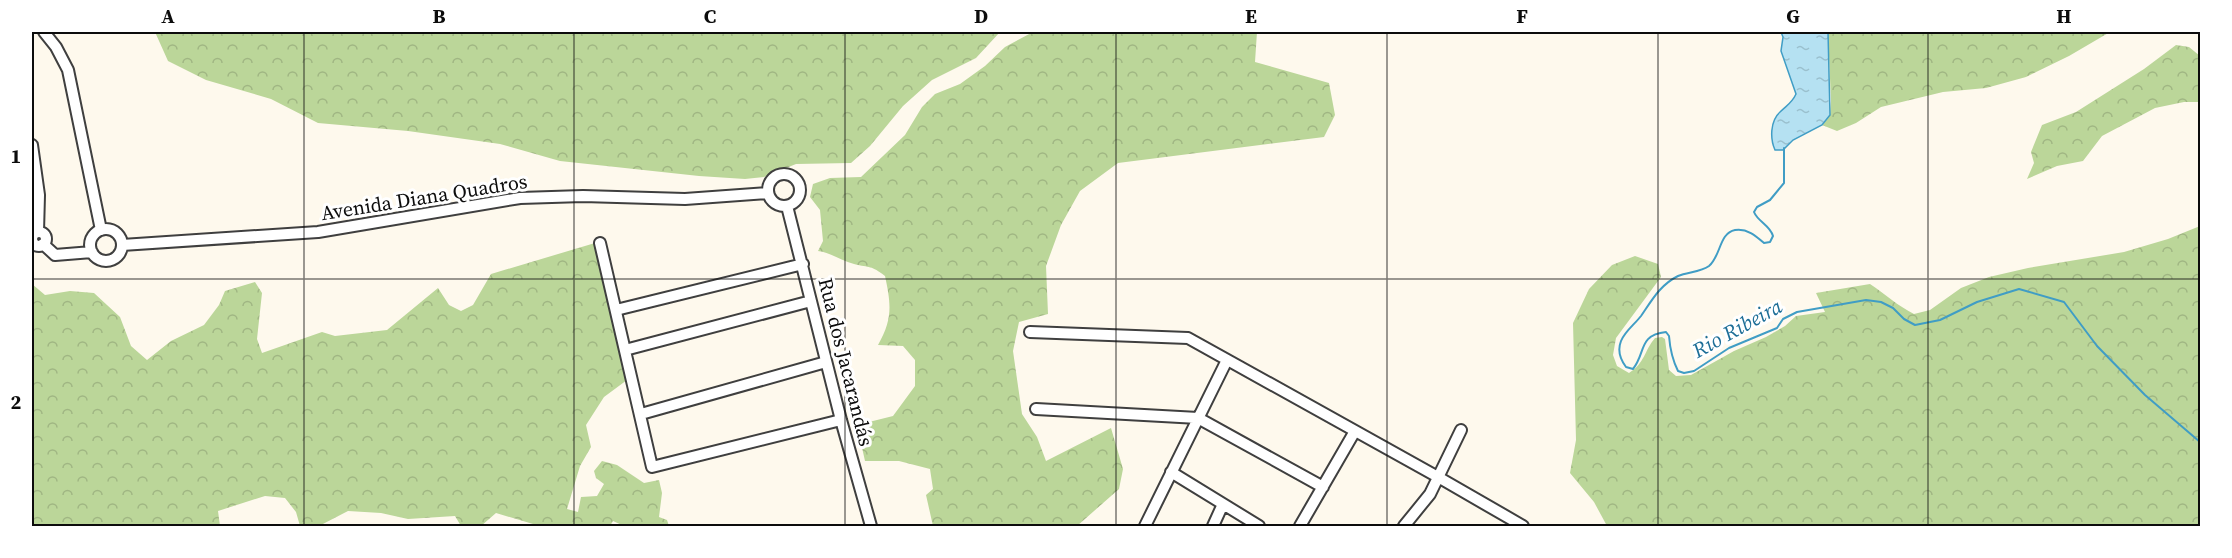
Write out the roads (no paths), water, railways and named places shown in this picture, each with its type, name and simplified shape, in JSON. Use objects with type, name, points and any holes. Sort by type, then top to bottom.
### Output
[{"type":"street","points":[[44,32],[57,47],[68,70],[101,230]]},
{"type":"street","points":[[32,145],[39,195],[36,240],[55,255],[92,252]]},
{"type":"street","points":[[782,175],[793,177],[798,183],[799,194],[796,200],[787,206],[775,204],[768,193],[769,185],[775,177],[782,175]]},
{"type":"street","name":"Avenida Diana Quadros","points":[[122,245],[318,232],[520,198],[583,196],[685,199],[768,193]]},
{"type":"street","name":"Rua dos Jacarandás","points":[[787,206],[841,420],[871,526]]},
{"type":"street","points":[[101,230],[114,231],[122,245],[117,257],[108,261],[98,259],[92,252],[91,239],[101,230]]},
{"type":"street","points":[[600,243],[652,467],[841,420]]},
{"type":"street","points":[[616,310],[803,264]]},
{"type":"street","points":[[625,350],[811,301]]},
{"type":"street","points":[[1030,332],[1188,338],[1523,526]]},
{"type":"street","points":[[1145,526],[1227,360]]},
{"type":"street","points":[[641,414],[826,362]]},
{"type":"street","points":[[1036,409],[1198,418],[1323,487]]},
{"type":"street","points":[[1404,526],[1430,494],[1461,430]]},
{"type":"street","points":[[1300,526],[1355,431]]},
{"type":"street","points":[[1171,472],[1259,526]]},
{"type":"street","points":[[1213,526],[1223,504]]},
{"type":"water","points":[[1781,32],[1828,32],[1830,115],[1822,125],[1793,140],[1783,150],[1775,150],[1772,141],[1774,120],[1796,94],[1781,51],[1783,37]]},
{"type":"waterway","name":"Rio Ribeira","points":[[1784,148],[1784,183],[1770,200],[1757,207],[1754,212],[1771,232],[1773,236],[1770,242],[1764,243],[1747,231],[1730,232],[1726,235],[1716,257],[1709,266],[1678,276],[1666,284],[1621,341],[1620,355],[1626,367],[1633,369],[1647,341],[1657,334],[1666,332],[1676,367],[1678,371],[1684,373],[1694,371],[1729,348],[1777,328],[1783,319],[1797,312],[1866,300],[1881,302],[1893,308],[1904,319],[1915,325],[1940,320],[1977,302],[2019,289],[2064,302],[2097,346],[2145,395],[2200,442]]}]
